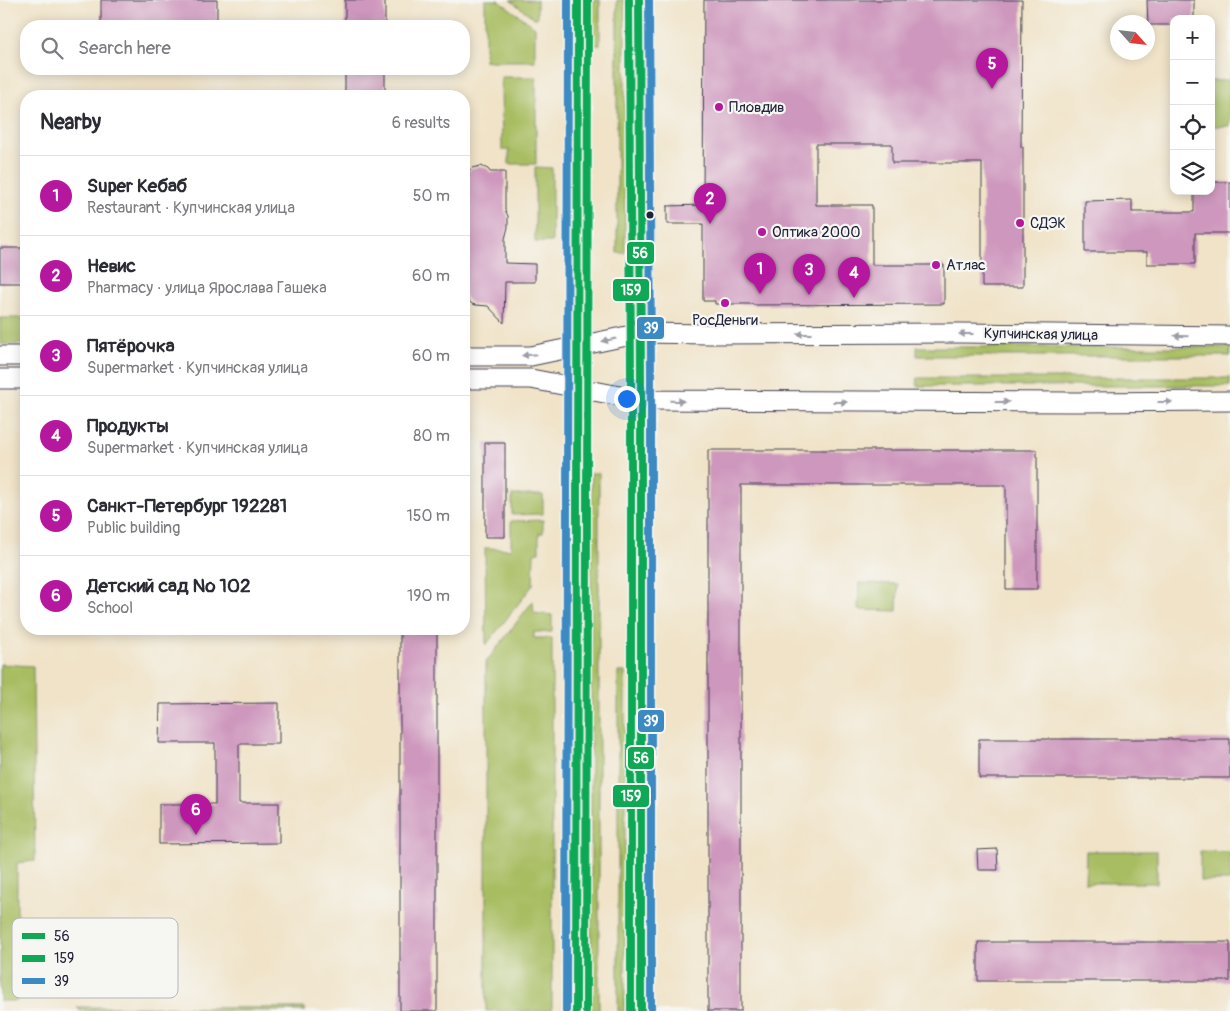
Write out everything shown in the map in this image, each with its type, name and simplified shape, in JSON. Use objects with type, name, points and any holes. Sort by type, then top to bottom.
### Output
[{"type":"street","points":[[576,1011],[578,0]]},
{"type":"street","points":[[639,0],[642,204],[641,1011]]},
{"type":"street","name":"Купчинская улица","points":[[470,356],[531,356],[641,333],[1230,336]]},
{"type":"street","points":[[0,356],[20,356]]},
{"type":"street","points":[[0,379],[20,379]]},
{"type":"street","points":[[470,379],[531,379],[641,400],[1230,401]]},
{"type":"green space","points":[[485,0],[498,0],[535,27],[535,61],[485,61]]},
{"type":"green space","points":[[510,0],[537,0],[537,18],[534,18]]},
{"type":"green space","points":[[592,0],[600,0],[600,45],[592,45]]},
{"type":"green space","points":[[617,0],[625,0],[625,253],[617,253]]},
{"type":"green space","points":[[501,77],[536,77],[536,164],[509,164],[509,150],[502,150]]},
{"type":"green space","points":[[1230,80],[1230,126],[1215,126],[1215,81]]},
{"type":"green space","points":[[535,167],[552,168],[552,242],[535,242]]},
{"type":"green space","points":[[0,318],[20,318],[20,344],[0,344]]},
{"type":"green space","points":[[917,347],[1230,347],[1230,356],[917,356]]},
{"type":"green space","points":[[917,378],[1230,378],[1230,386],[917,386]]},
{"type":"green space","points":[[591,473],[599,473],[599,1011],[591,1011]]},
{"type":"green space","points":[[512,495],[543,495],[543,514],[512,515]]},
{"type":"green space","points":[[543,520],[543,533],[539,533],[539,552],[534,553],[533,585],[486,645],[485,548],[511,549],[511,521]]},
{"type":"green space","points":[[859,583],[898,584],[897,611],[858,610]]},
{"type":"green space","points":[[533,601],[534,613],[552,615],[552,632],[534,632],[534,638],[552,638],[552,1011],[486,1011],[486,662]]},
{"type":"green space","points":[[0,664],[33,666],[35,861],[17,863],[17,918],[12,918],[12,998],[17,998],[17,1001],[0,1001]]},
{"type":"green space","points":[[618,672],[625,672],[625,1011],[618,1011]]},
{"type":"green space","points":[[1086,851],[1157,851],[1157,883],[1085,883]]},
{"type":"green space","points":[[1200,851],[1230,852],[1230,881],[1200,881]]},
{"type":"green space","points":[[77,1007],[304,1008],[306,1011],[80,1011]]},
{"type":"building","points":[[101,0],[217,0],[217,20],[101,20]]},
{"type":"building","points":[[345,0],[385,0],[385,20],[345,20]]},
{"type":"building","points":[[704,0],[1022,0],[1021,147],[1023,147],[1023,287],[982,287],[982,163],[892,163],[892,144],[816,144],[816,205],[872,205],[872,265],[944,265],[944,304],[753,305],[715,304],[715,301],[703,301],[703,224],[667,224],[667,206],[703,205]]},
{"type":"building","points":[[1147,0],[1194,0],[1194,15],[1170,15],[1170,25],[1155,25],[1155,15],[1148,15]]},
{"type":"building","points":[[345,75],[385,75],[385,90],[345,90]]},
{"type":"building","points":[[481,166],[490,172],[505,172],[505,210],[508,216],[508,227],[505,239],[505,263],[535,264],[535,282],[505,282],[504,323],[488,306],[476,305],[470,302],[470,170]]},
{"type":"building","points":[[1215,182],[1230,182],[1230,233],[1195,233],[1195,264],[1147,264],[1147,252],[1085,252],[1085,201],[1132,200],[1132,212],[1194,212],[1194,195],[1215,195]]},
{"type":"building","points":[[0,248],[20,248],[20,283],[0,283]]},
{"type":"building","points":[[485,443],[505,443],[505,537],[485,537]]},
{"type":"building","points":[[708,450],[1037,450],[1037,589],[1006,589],[1006,485],[741,485],[741,1011],[708,1011]]},
{"type":"building","points":[[400,635],[437,635],[437,1011],[400,1011]]},
{"type":"building","points":[[279,703],[279,744],[239,744],[239,803],[279,803],[279,843],[159,844],[159,804],[215,804],[215,743],[159,743],[160,704]]},
{"type":"building","points":[[979,739],[1230,739],[1230,778],[979,778]]},
{"type":"building","points":[[997,849],[998,870],[978,870],[977,850]]},
{"type":"building","points":[[978,942],[1230,942],[1230,981],[978,981]]},
{"type":"transit line","name":"39","points":[[566,1011],[568,0]]},
{"type":"transit line","name":"56","points":[[576,1011],[578,0]]},
{"type":"transit line","name":"159","points":[[586,1011],[588,0]]},
{"type":"transit line","name":"159","points":[[629,0],[631,1011]]},
{"type":"transit line","name":"56","points":[[639,0],[641,1011]]},
{"type":"transit line","name":"39","points":[[649,0],[651,1011]]},
{"type":"place","name":"Санкт-Петербург 192281","points":[[992,89]]},
{"type":"place","name":"Пловдив","points":[[719,107]]},
{"type":"place","name":"СДЭК","points":[[1020,223]]},
{"type":"place","name":"Невис","points":[[710,224]]},
{"type":"place","name":"Оптика 2000","points":[[762,232]]},
{"type":"place","name":"Атлас","points":[[936,265]]},
{"type":"place","name":"Super Кебаб","points":[[760,294]]},
{"type":"place","name":"Пятёрочка","points":[[809,295]]},
{"type":"place","name":"Продукты","points":[[854,298]]},
{"type":"place","name":"РосДеньги","points":[[725,303]]},
{"type":"place","name":"Детский сад № 102","points":[[196,835]]}]
